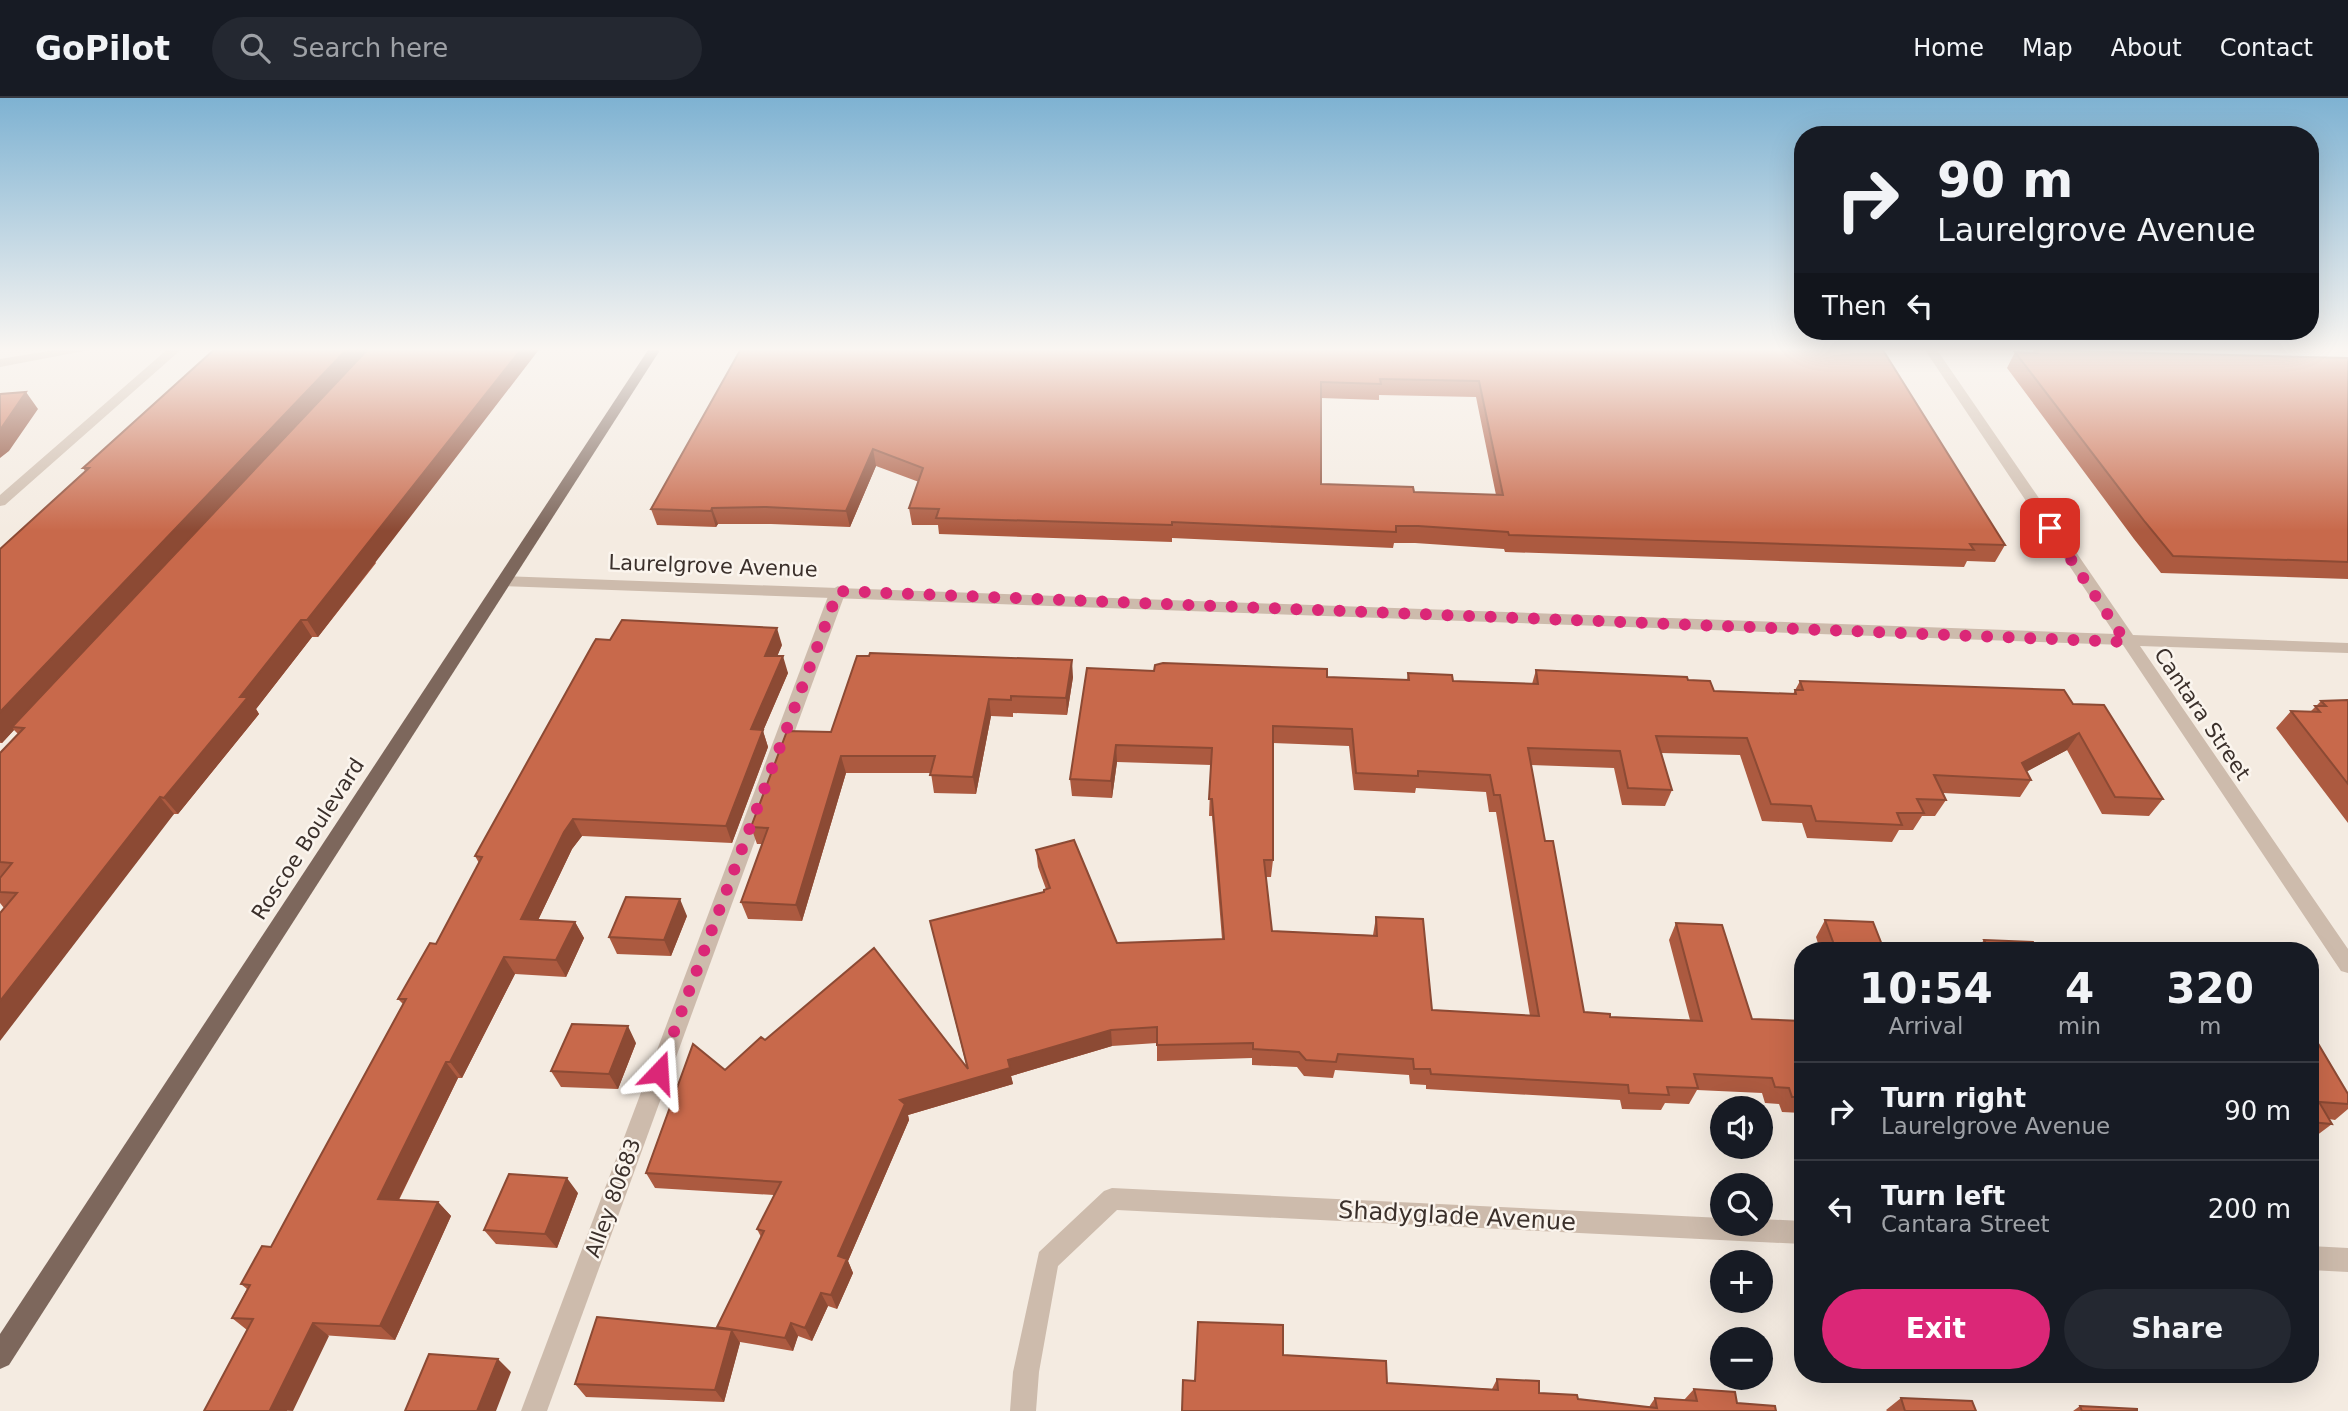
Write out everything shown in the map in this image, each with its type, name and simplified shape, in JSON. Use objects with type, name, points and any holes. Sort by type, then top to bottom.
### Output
[{"type":"main road","name":"Roscoe Boulevard","points":[[0,1356],[616,408]]},
{"type":"street","points":[[0,502],[108,408]]},
{"type":"street","name":"Cantara Street","points":[[1969,408],[2348,965]]},
{"type":"street","name":"Laurelgrove Avenue","points":[[503,581],[838,591],[2126,642],[2348,648]]},
{"type":"street","name":"Alley 80683","points":[[534,1411],[838,591]]},
{"type":"street","name":"Shadyglade Avenue","points":[[1023,1411],[1026,1372],[1047,1260],[1112,1199],[1794,1233]]},
{"type":"street","points":[[2319,1258],[2348,1259]]},
{"type":"building","points":[[0,408],[15,408],[0,430]]},
{"type":"building","points":[[149,408],[290,408],[0,712],[0,549],[89,468],[83,468]]},
{"type":"building","points":[[312,408],[475,408],[307,620],[301,620],[240,697],[248,697],[164,798],[160,797],[0,1001],[0,913],[17,893],[0,892],[0,878],[12,863],[0,862],[0,753],[24,728],[12,727]]},
{"type":"building","points":[[708,408],[1321,408],[1321,484],[1413,487],[1414,492],[1503,495],[1485,408],[1919,408],[2005,545],[1970,544],[1974,550],[1509,535],[1508,532],[1418,526],[1396,526],[1396,532],[1172,522],[1172,525],[936,518],[939,509],[909,508],[923,468],[873,449],[846,511],[766,507],[712,508],[711,511],[651,509]]},
{"type":"building","points":[[2058,408],[2348,408],[2348,562],[2173,556]]},
{"type":"building","points":[[622,620],[777,628],[765,656],[783,656],[751,729],[763,730],[726,826],[573,819],[521,919],[575,922],[556,960],[504,957],[450,1062],[446,1062],[378,1199],[438,1202],[380,1326],[313,1323],[270,1410],[287,1411],[204,1411],[253,1319],[232,1318],[250,1285],[241,1284],[262,1246],[271,1247],[406,999],[398,999],[430,943],[436,944],[482,857],[475,856],[593,644],[596,639],[610,640]]},
{"type":"building","points":[[870,653],[1072,660],[1066,698],[1011,696],[1011,700],[989,699],[973,777],[930,775],[935,756],[841,756],[796,905],[741,902],[768,828],[751,827],[787,731],[831,732],[857,656],[869,656]]},
{"type":"building","points":[[1163,663],[1327,669],[1327,677],[1409,680],[1408,673],[1452,675],[1453,681],[1538,684],[1536,670],[1687,677],[1688,680],[1710,681],[1714,691],[1796,694],[1795,690],[1803,690],[1800,681],[2064,690],[2073,704],[2104,705],[2163,799],[2115,797],[2079,733],[2022,763],[2031,780],[1934,775],[1946,800],[1917,799],[1924,813],[1897,813],[1902,825],[1816,821],[1811,806],[1771,804],[1747,738],[1656,736],[1672,790],[1628,788],[1620,751],[1528,748],[1545,841],[1553,841],[1584,1012],[1610,1014],[1610,1017],[1702,1021],[1676,923],[1722,925],[1752,1019],[1794,1021],[1794,1097],[1789,1088],[1775,1087],[1772,1078],[1694,1074],[1698,1088],[1667,1087],[1669,1095],[1629,1093],[1628,1085],[1431,1074],[1430,1069],[1414,1069],[1413,1059],[1338,1054],[1336,1062],[1306,1060],[1299,1052],[1253,1049],[1253,1043],[1157,1045],[1157,1027],[1111,1030],[1008,1060],[1010,1068],[900,1100],[905,1104],[838,1256],[847,1259],[831,1295],[821,1293],[805,1328],[791,1323],[785,1338],[717,1327],[764,1231],[757,1229],[781,1182],[646,1173],[693,1044],[725,1070],[761,1037],[765,1040],[874,948],[968,1069],[930,921],[1044,892],[1050,888],[1036,850],[1074,840],[1117,943],[1224,939],[1212,799],[1209,799],[1212,748],[1116,745],[1111,781],[1070,779],[1087,668],[1154,671],[1155,665]],"holes":[[[1273,726],[1352,729],[1356,773],[1418,776],[1418,771],[1490,775],[1494,795],[1500,795],[1539,1016],[1432,1010],[1423,919],[1376,917],[1377,936],[1272,931],[1264,860],[1273,860]]]},
{"type":"building","points":[[2348,700],[2348,784],[2291,711],[2320,712],[2315,706],[2326,706],[2321,701]]},
{"type":"building","points":[[626,897],[680,899],[664,940],[609,937]]},
{"type":"building","points":[[1825,920],[1873,922],[1881,942],[1833,942]]},
{"type":"building","points":[[1984,940],[2033,942],[1985,942]]},
{"type":"building","points":[[572,1024],[628,1026],[609,1074],[551,1071]]},
{"type":"building","points":[[2319,1045],[2348,1094],[2348,1104],[2319,1102]]},
{"type":"building","points":[[2319,1102],[2332,1124],[2319,1123]]},
{"type":"building","points":[[509,1174],[567,1178],[545,1234],[484,1230]]},
{"type":"building","points":[[597,1317],[732,1330],[715,1390],[575,1384]]},
{"type":"building","points":[[1198,1322],[1283,1325],[1283,1355],[1386,1361],[1387,1383],[1498,1390],[1497,1379],[1539,1381],[1539,1393],[1577,1395],[1578,1399],[1657,1408],[1655,1398],[1697,1401],[1694,1389],[1735,1392],[1737,1403],[1775,1406],[1776,1411],[1182,1411],[1183,1380],[1195,1381]]},
{"type":"building","points":[[429,1354],[498,1359],[477,1411],[405,1411]]},
{"type":"building","points":[[1901,1398],[1972,1401],[1976,1411],[1905,1411]]},
{"type":"building","points":[[2080,1406],[2137,1409],[2137,1411],[2082,1411]]},
{"type":"route","points":[[659,1072],[838,591],[2126,642],[2050,528]]}]
